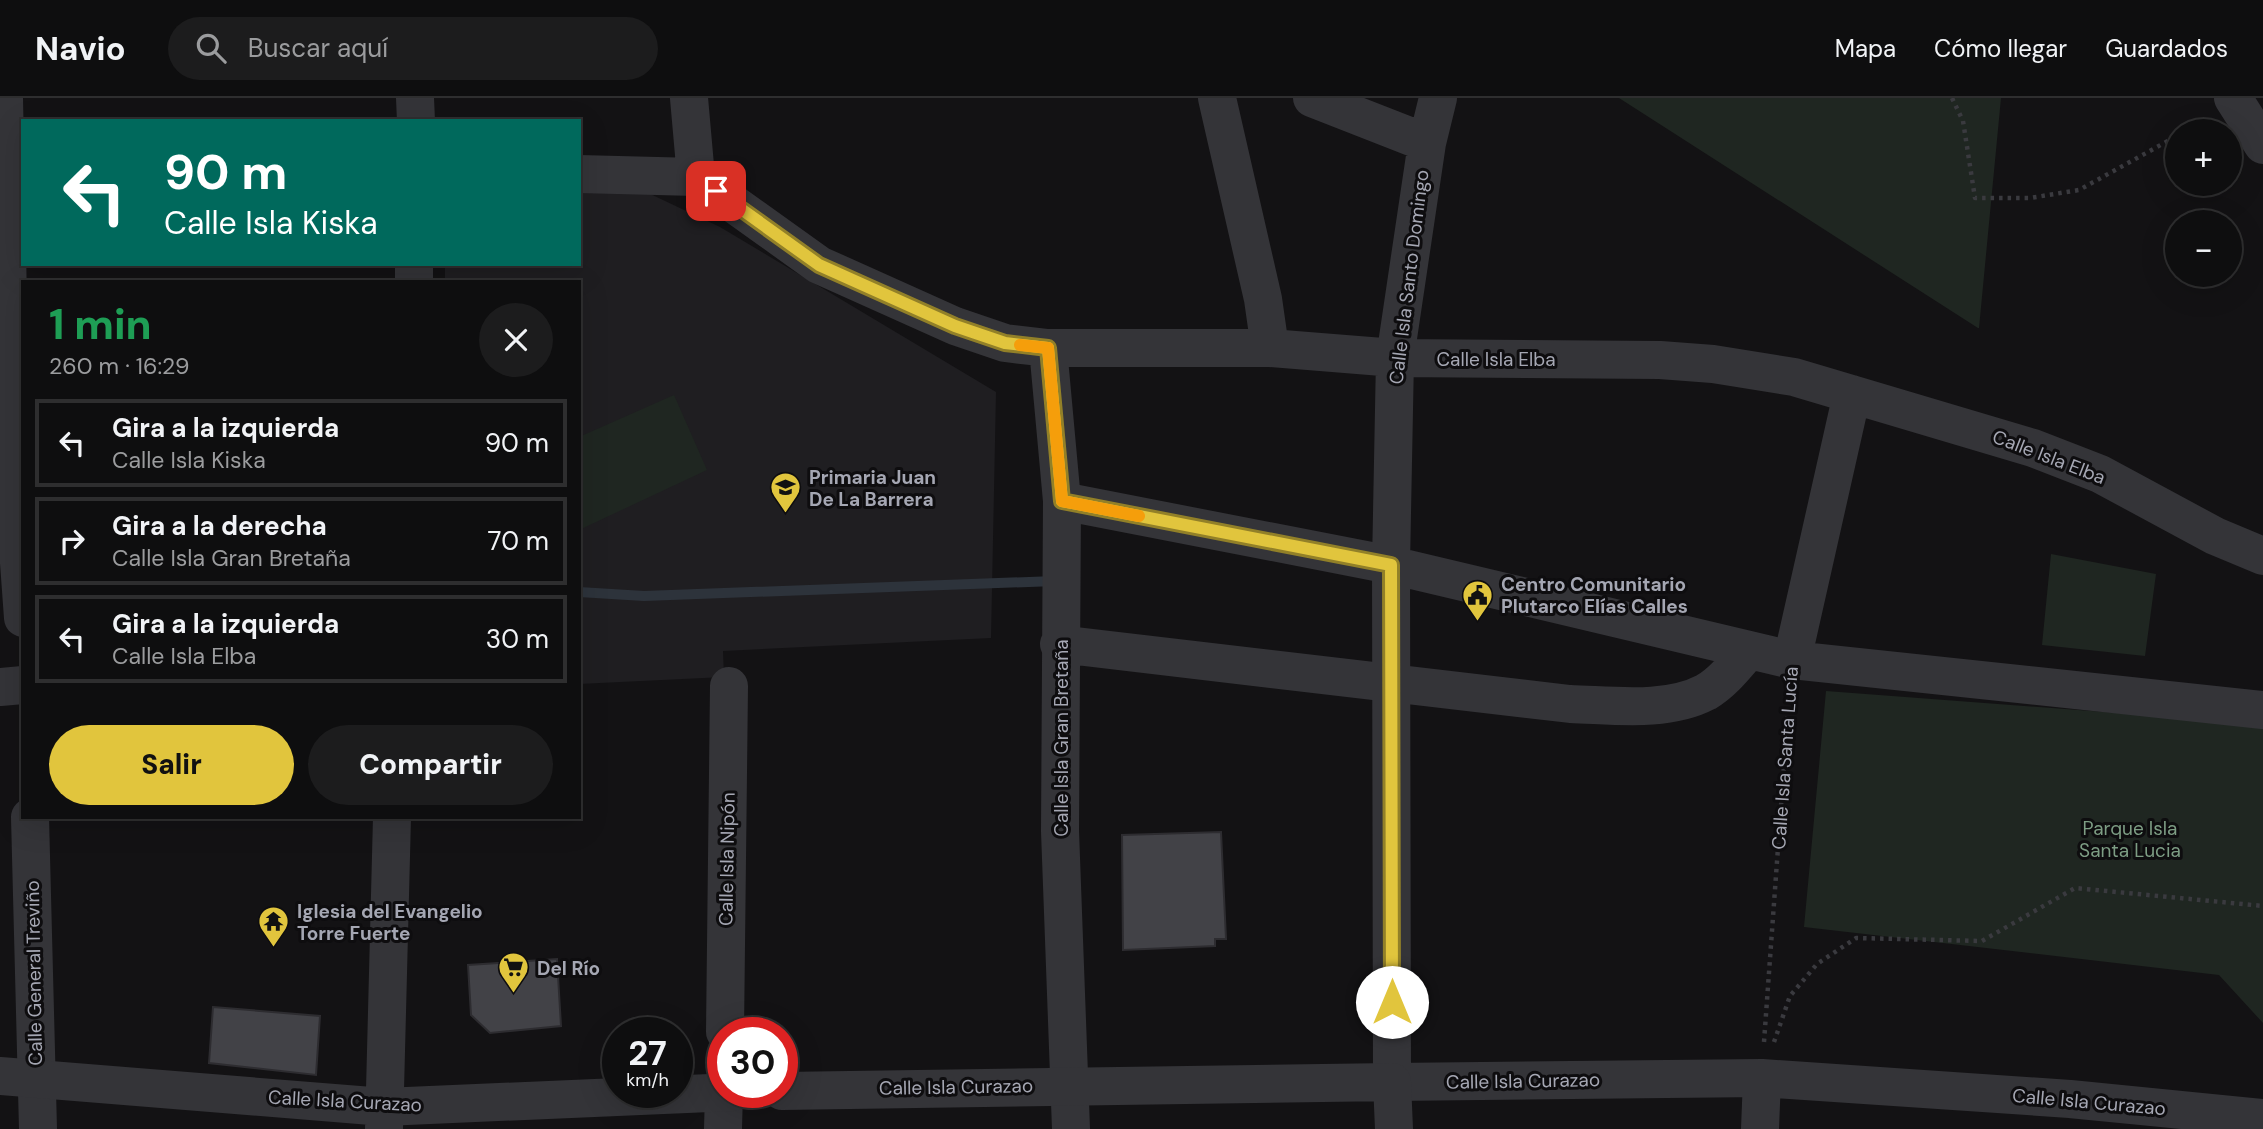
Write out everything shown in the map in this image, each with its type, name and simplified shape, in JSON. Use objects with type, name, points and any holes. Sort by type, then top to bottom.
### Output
[{"type":"street","points":[[4,98],[11,452],[21,590]]},
{"type":"street","points":[[415,98],[416,119]]},
{"type":"street","points":[[581,174],[696,177],[689,98]]},
{"type":"street","points":[[1217,98],[1263,299],[1270,348]]},
{"type":"street","points":[[1312,98],[1427,143]]},
{"type":"street","name":"Calle Isla Santo Domingo","points":[[1394,1129],[1391,565],[1395,358],[1427,143],[1438,98]]},
{"type":"street","points":[[2237,100],[2263,145]]},
{"type":"street","name":"Calle Isla Elba","points":[[696,177],[819,265],[955,326],[1005,343],[1048,348],[1270,348],[1395,358],[1660,360],[1713,364],[1794,377],[2033,448],[2100,474],[2167,512],[2263,556]]},
{"type":"street","name":"Calle Isla Gran Bretaña","points":[[1048,348],[1062,501],[1063,580],[1059,645],[1060,831],[1072,1085],[1071,1129]]},
{"type":"street","name":"Calle Isla Santa Lucía","points":[[1792,660],[1852,394]]},
{"type":"street","points":[[1062,501],[1391,565],[1792,660],[2263,710]]},
{"type":"street","points":[[1059,645],[1392,681],[1570,704],[1650,706],[1705,692],[1725,677],[1749,650]]},
{"type":"street","points":[[0,687],[21,685]]},
{"type":"street","name":"Calle Isla Nipón","points":[[725,1017],[729,686]]},
{"type":"street","name":"Calle General Treviño","points":[[30,819],[18,1078],[38,1129]]},
{"type":"street","points":[[384,1118],[392,819]]},
{"type":"street","name":"Calle Isla Curazao","points":[[18,1078],[384,1118],[707,1093]]},
{"type":"street","points":[[1760,1129],[1762,1078]]},
{"type":"street","name":"Calle Isla Curazao","points":[[798,1091],[1762,1078],[2070,1114],[2263,1118]]},
{"type":"street","points":[[723,1129],[724,1108]]},
{"type":"path","points":[[1952,98],[1963,121],[1975,198],[2030,198],[2080,190],[2165,143]]},
{"type":"path","name":"Calle Isla Santa Lucía","points":[[1762,1078],[1792,660]]},
{"type":"path","points":[[1762,1078],[1790,996],[1817,964],[1856,939],[1982,941],[2075,888],[2263,906]]},
{"type":"shaded area","name":"Primaria Juan De La Barrera","points":[[581,184],[644,191],[720,227],[996,392],[991,638],[723,651],[724,677],[581,684],[581,280],[445,280],[445,266],[581,266]]},
{"type":"green space","points":[[1619,98],[2001,98],[1979,328],[1978,328]]},
{"type":"green space","points":[[674,395],[707,470],[581,529],[581,436]]},
{"type":"green space","points":[[2051,554],[2156,574],[2145,656],[2042,645]]},
{"type":"green space","name":"Parque Isla Santa Lucia","points":[[1826,691],[2263,724],[2263,1023],[2219,975],[1804,927]]},
{"type":"building","points":[[1221,832],[1226,939],[1215,939],[1215,946],[1123,950],[1122,835]]},
{"type":"building","name":"Del Río","points":[[557,959],[561,1026],[490,1033],[471,1015],[468,965]]},
{"type":"building","points":[[213,1007],[320,1016],[316,1075],[209,1063]]},
{"type":"waterway","points":[[581,592],[644,596],[1055,581]]},
{"type":"slow traffic","points":[[1020,345],[1048,348],[1062,501],[1139,516]]},
{"type":"place","name":"Primaria Juan De La Barrera","points":[[786,515]]},
{"type":"place","name":"Centro Comunitario Plutarco Elías Calles","points":[[1478,622]]},
{"type":"place","name":"Iglesia del Evangelio Torre Fuerte","points":[[274,949]]},
{"type":"place","name":"Del Río","points":[[514,995]]},
{"type":"route","points":[[716,191],[819,265],[955,326],[1005,343],[1048,348],[1062,501],[1391,565],[1392,1002]]}]
